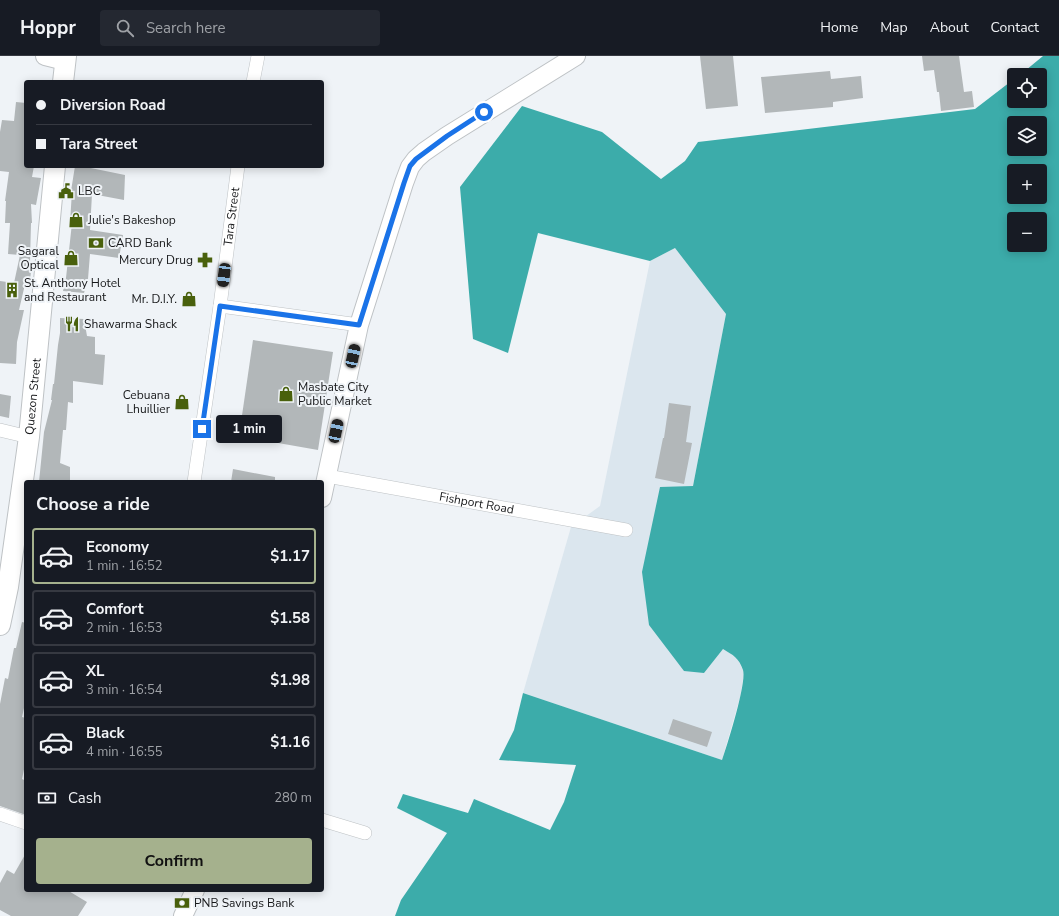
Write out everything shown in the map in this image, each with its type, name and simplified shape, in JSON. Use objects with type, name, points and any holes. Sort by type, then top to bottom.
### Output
[{"type":"main road","points":[[63,80],[66,59]]},
{"type":"main road","name":"Quezon Street","points":[[0,625],[8,587],[29,437],[55,168]]},
{"type":"street","points":[[45,56],[66,59]]},
{"type":"street","points":[[253,80],[258,56]]},
{"type":"street","points":[[324,489],[359,325],[410,166],[416,159],[447,136],[576,56]]},
{"type":"street","name":"Tara Street","points":[[194,480],[220,306],[238,168]]},
{"type":"street","points":[[220,306],[359,325]]},
{"type":"street","points":[[0,430],[29,437]]},
{"type":"street","name":"Fishport Road","points":[[327,476],[626,530]]},
{"type":"street","points":[[0,814],[24,822]]},
{"type":"street","points":[[324,821],[365,833]]},
{"type":"street","points":[[183,916],[194,892]]},
{"type":"shaded area","points":[[675,248],[726,314],[693,486],[704,673],[723,649],[737,658],[744,672],[741,694],[722,760],[523,693],[571,527],[600,506],[650,261]]},
{"type":"water","points":[[1043,56],[1059,56],[1059,916],[395,916],[401,900],[447,833],[397,808],[403,794],[468,813],[474,799],[550,830],[564,802],[576,765],[499,760],[514,730],[523,693],[722,760],[736,714],[743,677],[743,670],[738,660],[723,649],[704,673],[684,671],[649,625],[642,572],[660,487],[693,486],[726,314],[675,248],[650,261],[538,233],[508,353],[473,339],[460,187],[522,106],[602,132],[661,179],[685,161],[698,142],[975,109],[1007,84],[1007,108],[1047,108],[1047,68],[1028,68]]},
{"type":"building","points":[[700,56],[733,56],[738,106],[706,109]]},
{"type":"building","points":[[922,56],[959,56],[964,92],[972,91],[974,107],[941,111],[939,92],[937,92],[934,70],[924,71]]},
{"type":"building","points":[[830,71],[831,79],[861,76],[863,98],[833,102],[833,107],[765,113],[761,77]]},
{"type":"building","points":[[16,102],[24,103],[24,168],[34,168],[32,177],[41,178],[36,205],[31,204],[32,223],[30,262],[32,263],[30,280],[26,280],[19,310],[24,310],[17,342],[16,364],[0,363],[0,281],[14,283],[20,255],[8,254],[10,223],[5,223],[5,201],[9,172],[0,171],[0,132],[2,120],[14,121]]},
{"type":"building","points":[[75,168],[91,168],[125,175],[124,200],[92,194],[90,230],[123,235],[119,258],[90,254],[88,279],[84,293],[63,291],[66,278],[72,223],[70,223],[71,191]]},
{"type":"building","points":[[60,318],[84,319],[87,336],[95,337],[95,354],[105,355],[103,385],[73,381],[73,403],[68,402],[66,430],[63,430],[60,463],[70,467],[70,480],[39,480],[44,432],[52,400],[60,333]]},
{"type":"building","name":"Masbate City Public Market","points":[[253,340],[333,352],[318,450],[239,436]]},
{"type":"building","points":[[0,394],[11,396],[9,418],[0,416]]},
{"type":"building","points":[[669,403],[691,406],[686,442],[692,443],[684,484],[655,478],[664,438]]},
{"type":"building","points":[[233,469],[275,477],[275,480],[231,480]]},
{"type":"building","points":[[22,622],[24,622],[24,708],[22,717],[24,718],[24,770],[22,779],[24,780],[24,814],[0,806],[0,704],[5,678],[8,679],[14,648],[16,648]]},
{"type":"building","points":[[673,719],[712,732],[707,747],[668,734]]},
{"type":"building","points":[[24,856],[24,892],[70,892],[87,902],[78,916],[11,916],[0,910],[0,883],[7,870],[14,874]]},
{"type":"place","name":"LBC","points":[[66,191]]},
{"type":"place","name":"Julie's Bakeshop","points":[[76,220]]},
{"type":"place","name":"CARD Bank","points":[[96,243]]},
{"type":"place","name":"Sagaral Optical","points":[[71,258]]},
{"type":"place","name":"Mercury Drug","points":[[205,260]]},
{"type":"place","name":"St. Anthony Hotel and Restaurant","points":[[12,290]]},
{"type":"place","name":"Mr. D.I.Y.","points":[[189,299]]},
{"type":"place","name":"Shawarma Shack","points":[[72,324]]},
{"type":"place","name":"Masbate City Public Market","points":[[286,394]]},
{"type":"place","name":"Cebuana Lhuillier","points":[[182,402]]},
{"type":"place","name":"PNB Savings Bank","points":[[182,903]]},
{"type":"route","points":[[202,429],[220,306],[359,325],[410,166],[424,152],[484,112]]}]
